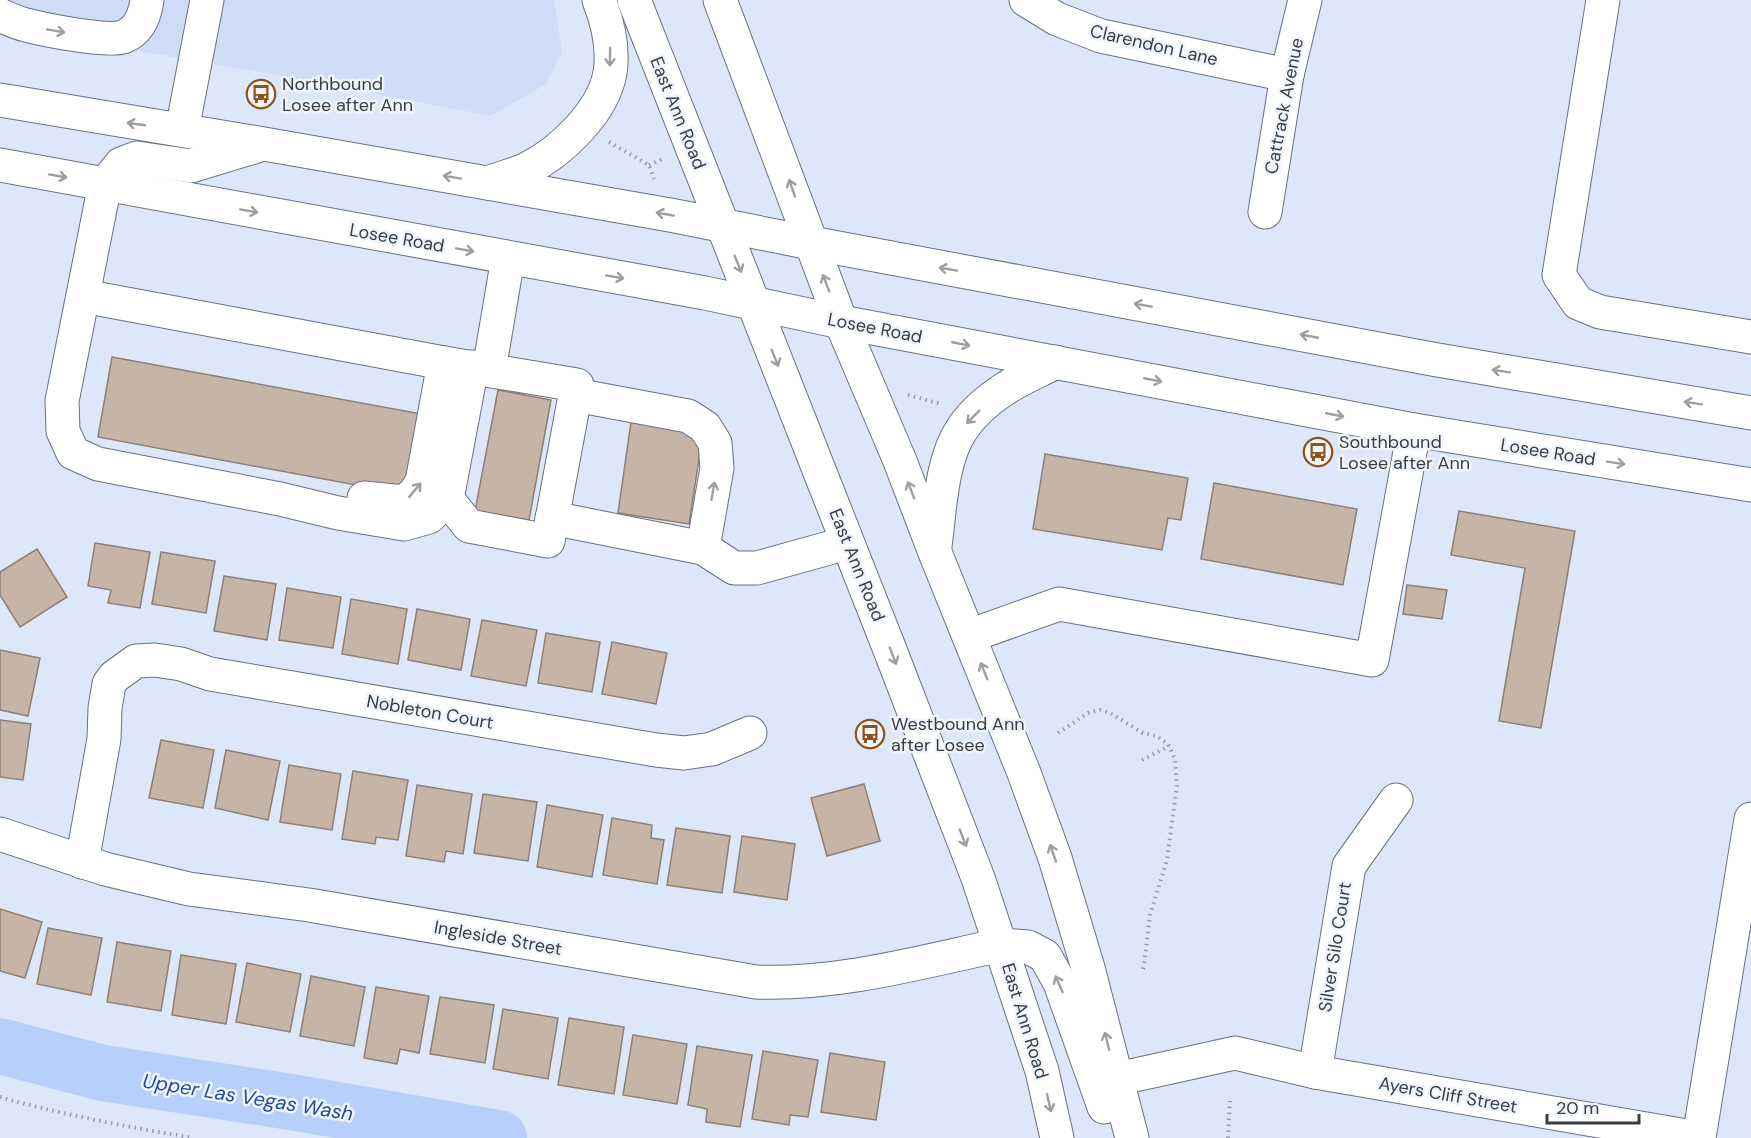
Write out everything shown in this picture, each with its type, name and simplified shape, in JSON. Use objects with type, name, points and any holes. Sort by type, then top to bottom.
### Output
[{"type":"main road","points":[[0,10],[12,0]]},
{"type":"main road","points":[[0,15],[26,25],[107,39],[124,36],[138,26],[145,12],[147,0]]},
{"type":"main road","points":[[182,130],[207,0]]},
{"type":"main road","points":[[487,183],[527,169],[560,148],[590,115],[605,88],[610,73],[611,49],[608,22],[599,0]]},
{"type":"main road","name":"East Ann Road","points":[[634,0],[970,856],[1042,1071],[1057,1138]]},
{"type":"main road","points":[[720,0],[842,322],[1024,772],[1055,858],[1088,968],[1132,1138]]},
{"type":"main road","name":"Clarendon Lane","points":[[1026,0],[1057,19],[1101,36],[1287,75]]},
{"type":"main road","name":"Cattrack Avenue","points":[[1265,212],[1287,75],[1305,0]]},
{"type":"main road","points":[[1604,0],[1559,275],[1578,303],[1600,312],[1751,337]]},
{"type":"main road","points":[[4,104],[182,130],[487,183],[723,225],[1432,360],[1751,413]]},
{"type":"main road","points":[[264,144],[191,166],[137,158],[122,164],[105,184],[62,401],[63,431],[73,453],[98,464],[280,499],[338,513],[404,524],[429,517],[447,499],[468,367]]},
{"type":"main road","name":"Losee Road","points":[[0,165],[753,303],[842,322],[1414,430],[1751,485]]},
{"type":"main road","points":[[280,499],[318,490],[404,502],[414,494],[422,482],[468,367],[508,258]]},
{"type":"main road","points":[[83,296],[577,385],[548,541],[469,526],[447,499]]},
{"type":"main road","points":[[934,550],[945,474],[961,430],[971,417],[1003,390],[1056,362]]},
{"type":"main road","points":[[575,395],[688,416],[705,427],[715,443],[717,468],[703,548]]},
{"type":"main road","points":[[969,636],[1059,604],[1372,660],[1414,430]]},
{"type":"main road","points":[[552,518],[703,548],[734,568],[757,568],[847,543]]},
{"type":"main road","name":"Nobleton Court","points":[[82,862],[104,739],[105,708],[109,684],[114,677],[136,661],[155,660],[181,664],[210,674],[656,750],[684,753],[712,749],[750,734]]},
{"type":"main road","name":"Silver Silo Court","points":[[1315,1072],[1348,866],[1396,800]]},
{"type":"main road","points":[[1698,1138],[1751,819]]},
{"type":"main road","name":"Ingleside Street","points":[[0,834],[105,869],[189,889],[309,905],[756,982],[788,983],[852,976],[1001,945],[1028,946],[1045,956],[1060,983],[1113,1138]]},
{"type":"main road","name":"Ayers Cliff Street","points":[[1117,1078],[1235,1053],[1315,1072],[1698,1138]]},
{"type":"path","points":[[608,141],[649,165],[654,180]]},
{"type":"path","points":[[649,165],[666,157]]},
{"type":"path","points":[[898,392],[949,406]]},
{"type":"path","points":[[1058,734],[1088,713],[1100,710],[1110,713],[1143,733],[1156,736],[1169,746],[1175,759],[1177,785],[1167,860],[1150,915],[1142,973]]},
{"type":"path","points":[[1142,760],[1169,746]]},
{"type":"path","points":[[0,1097],[48,1111],[193,1138]]},
{"type":"path","points":[[1228,1138],[1230,1101]]},
{"type":"shaded area","points":[[0,0],[554,0],[562,53],[546,84],[491,116],[261,72],[0,27]]},
{"type":"building","points":[[112,357],[427,415],[404,494],[98,437]]},
{"type":"building","points":[[498,390],[551,400],[529,520],[475,511]]},
{"type":"building","points":[[631,422],[703,433],[689,524],[618,513]]},
{"type":"building","points":[[1045,454],[1188,478],[1181,520],[1168,518],[1162,550],[1033,529]]},
{"type":"building","points":[[1214,483],[1357,509],[1343,585],[1201,559]]},
{"type":"building","points":[[1459,511],[1575,531],[1541,728],[1499,721],[1525,568],[1451,555]]},
{"type":"building","points":[[95,543],[150,552],[140,608],[108,603],[111,590],[88,586]]},
{"type":"building","points":[[37,549],[67,597],[20,627],[0,595],[0,572]]},
{"type":"building","points":[[161,552],[215,561],[206,613],[152,604]]},
{"type":"building","points":[[224,576],[276,584],[267,640],[214,631]]},
{"type":"building","points":[[1407,585],[1447,590],[1442,619],[1403,614]]},
{"type":"building","points":[[287,588],[341,597],[333,648],[279,640]]},
{"type":"building","points":[[351,599],[407,609],[398,664],[342,654]]},
{"type":"building","points":[[417,609],[470,619],[461,670],[408,660]]},
{"type":"building","points":[[482,620],[537,630],[526,686],[471,676]]},
{"type":"building","points":[[546,633],[600,642],[592,692],[538,683]]},
{"type":"building","points":[[612,642],[667,653],[656,704],[602,694]]},
{"type":"building","points":[[0,650],[40,658],[28,716],[0,710]]},
{"type":"building","points":[[0,720],[31,724],[23,780],[0,777]]},
{"type":"building","points":[[161,740],[214,750],[203,808],[149,798]]},
{"type":"building","points":[[226,750],[280,761],[268,820],[215,808]]},
{"type":"building","points":[[289,765],[341,774],[332,830],[280,822]]},
{"type":"building","points":[[353,771],[408,780],[398,840],[376,837],[375,844],[342,839]]},
{"type":"building","points":[[864,784],[880,841],[827,856],[811,798]]},
{"type":"building","points":[[417,785],[472,794],[463,854],[446,851],[444,862],[406,856]]},
{"type":"building","points":[[483,794],[537,802],[528,861],[474,853]]},
{"type":"building","points":[[547,805],[603,815],[592,877],[537,867]]},
{"type":"building","points":[[612,818],[652,825],[651,838],[664,840],[657,884],[603,875]]},
{"type":"building","points":[[676,828],[730,836],[722,893],[667,885]]},
{"type":"building","points":[[742,836],[795,844],[787,900],[734,892]]},
{"type":"building","points":[[0,909],[42,922],[25,978],[0,971]]},
{"type":"building","points":[[48,928],[102,938],[91,995],[37,984]]},
{"type":"building","points":[[117,942],[171,951],[161,1011],[107,1002]]},
{"type":"building","points":[[181,955],[236,964],[226,1024],[172,1015]]},
{"type":"building","points":[[247,963],[301,974],[290,1032],[236,1022]]},
{"type":"building","points":[[311,976],[365,987],[354,1046],[300,1036]]},
{"type":"building","points":[[376,987],[429,996],[419,1053],[400,1049],[397,1064],[364,1058]]},
{"type":"building","points":[[440,997],[494,1005],[485,1063],[430,1054]]},
{"type":"building","points":[[503,1009],[558,1018],[548,1079],[493,1069]]},
{"type":"building","points":[[569,1018],[624,1027],[614,1094],[558,1085]]},
{"type":"building","points":[[633,1035],[687,1044],[677,1104],[623,1095]]},
{"type":"building","points":[[697,1046],[752,1055],[740,1127],[706,1122],[707,1109],[688,1105]]},
{"type":"building","points":[[763,1051],[818,1060],[808,1117],[790,1115],[789,1125],[752,1119]]},
{"type":"building","points":[[830,1053],[885,1062],[876,1120],[821,1112]]},
{"type":"waterway","name":"Upper Las Vegas Wash","points":[[0,1046],[103,1073],[291,1102],[499,1138]]},
{"type":"place","name":"Northbound Losee after Ann","points":[[261,94]]},
{"type":"place","name":"Southbound Losee after Ann","points":[[1318,452]]},
{"type":"place","name":"Westbound Ann after Losee","points":[[870,734]]}]
